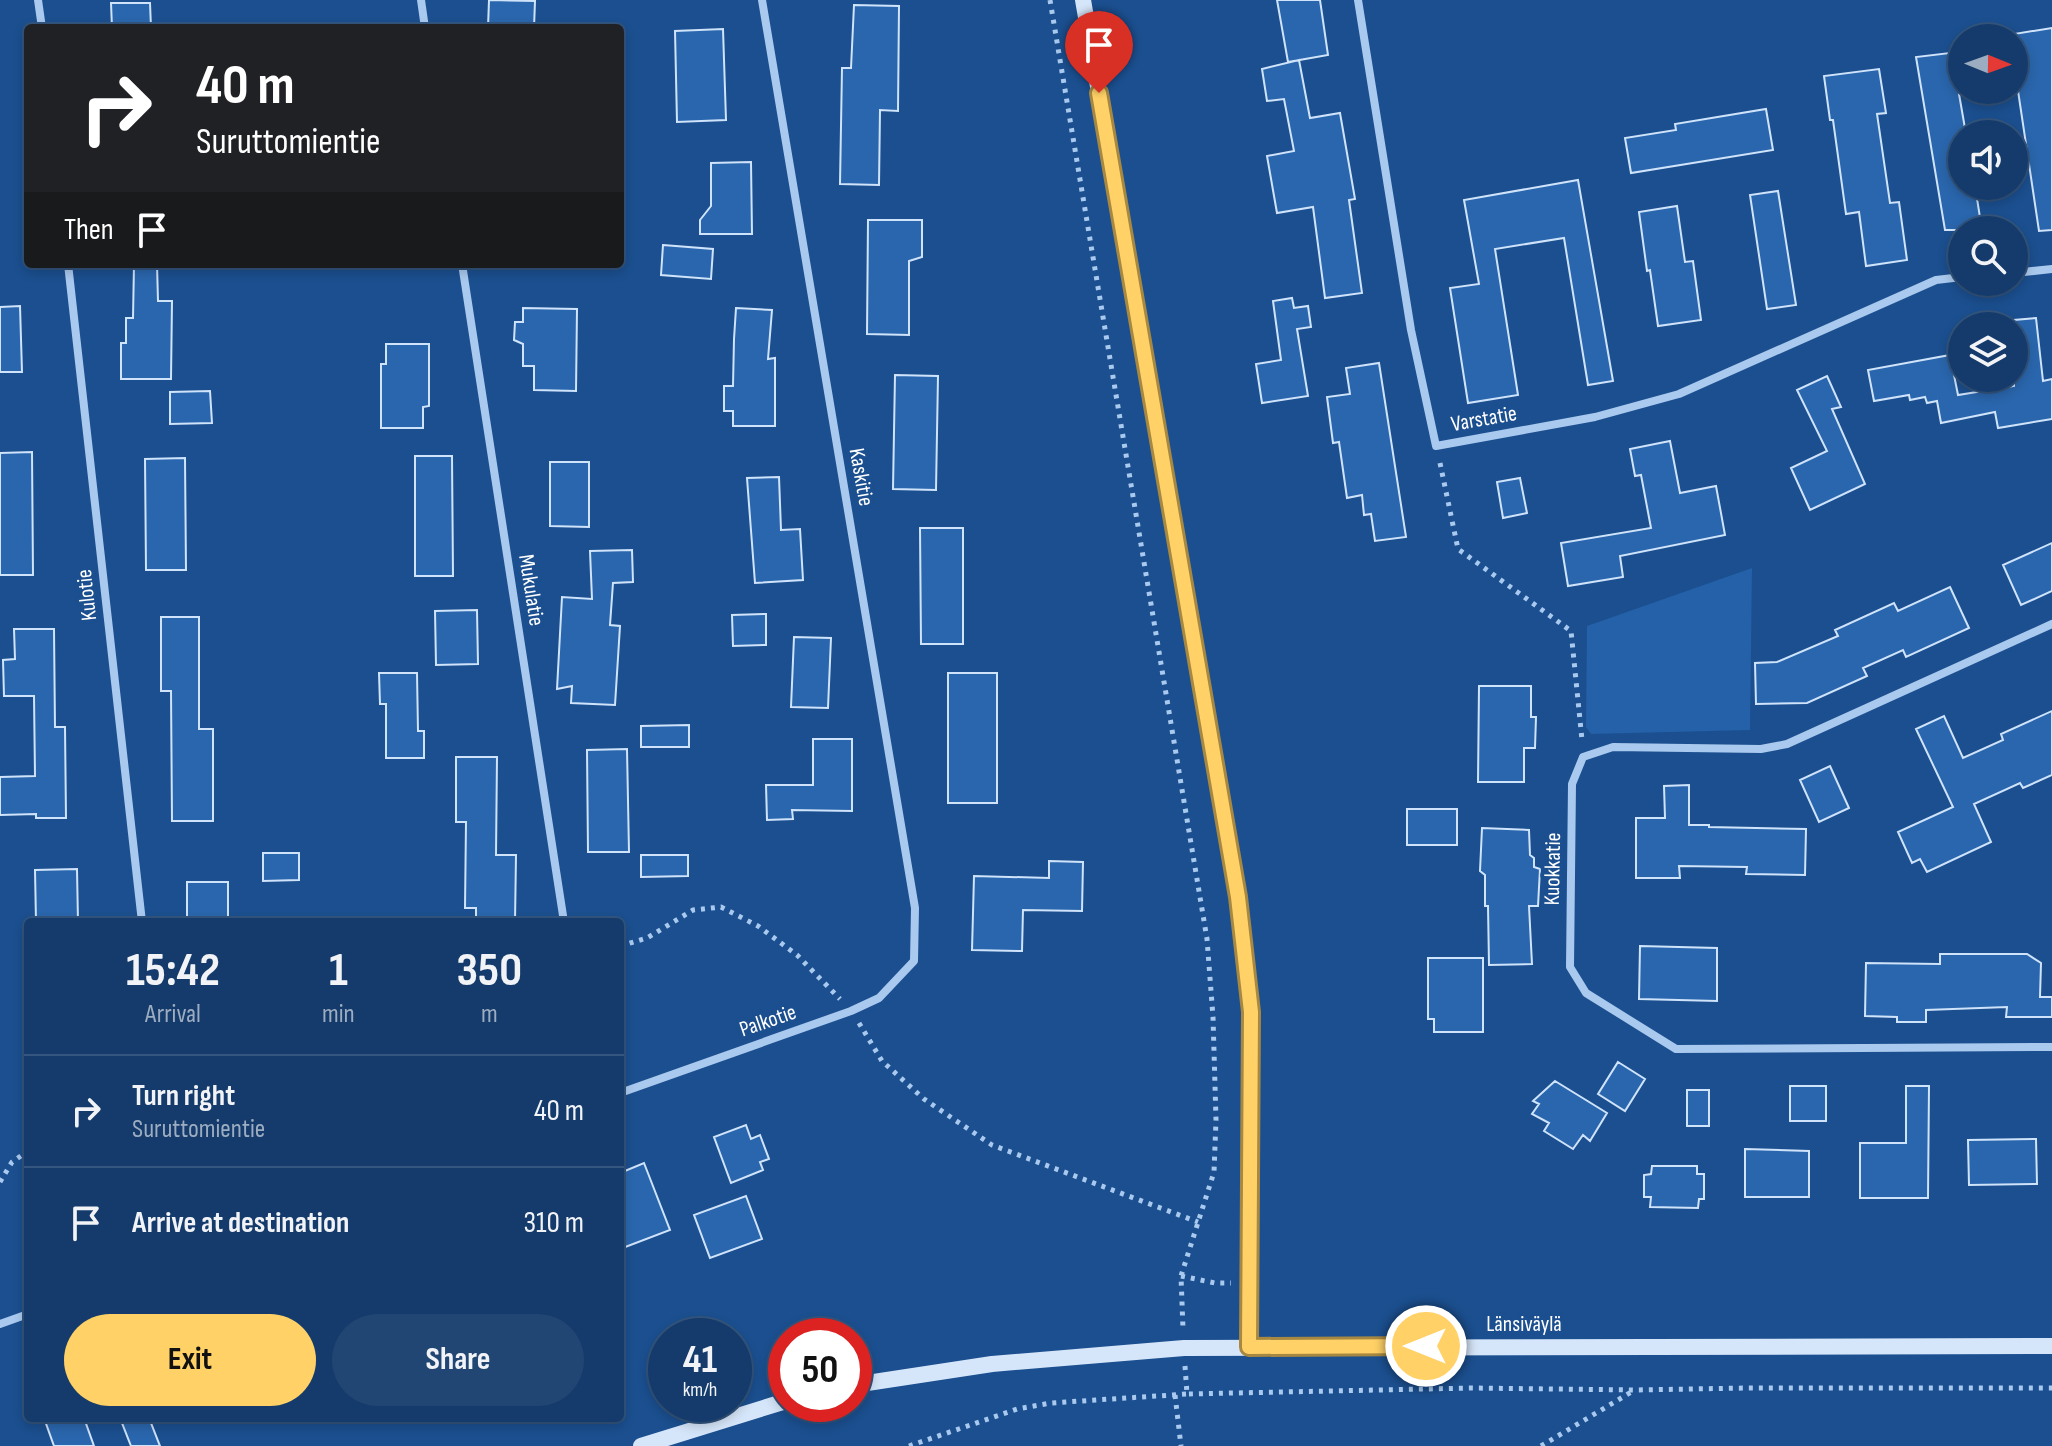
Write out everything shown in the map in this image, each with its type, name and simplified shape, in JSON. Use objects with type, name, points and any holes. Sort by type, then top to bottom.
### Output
[{"type":"street","points":[[38,0],[41,24]]},
{"type":"street","points":[[421,0],[424,24]]},
{"type":"street","name":"Kaskitie","points":[[762,0],[915,908],[914,961]]},
{"type":"street","points":[[1083,0],[1238,897],[1251,1012],[1249,1347]]},
{"type":"street","name":"Varstatie","points":[[1358,0],[1411,330],[1436,446],[1595,417],[1679,394],[1936,280],[1948,279]]},
{"type":"street","name":"Kulotie","points":[[68,268],[142,918]]},
{"type":"street","name":"Mukulatie","points":[[463,268],[563,918]]},
{"type":"street","points":[[2028,272],[2052,269]]},
{"type":"street","points":[[1583,757],[1613,747],[1761,749],[1787,744],[2052,624]]},
{"type":"street","name":"Kuokkatie","points":[[1583,757],[1572,784],[1570,967],[1586,993],[1676,1049],[2052,1047]]},
{"type":"street","name":"Palkotie","points":[[624,1092],[851,1011],[879,998],[914,961]]},
{"type":"street","points":[[0,1324],[24,1315]]},
{"type":"street","name":"Länsiväylä","points":[[872,1382],[992,1364],[1184,1348],[2052,1346]]},
{"type":"street","points":[[641,1446],[768,1407]]},
{"type":"path","points":[[1436,446],[1458,549],[1571,631],[1583,757]]},
{"type":"path","points":[[624,945],[647,938],[693,910],[721,907],[758,926],[797,955],[851,1011],[882,1061],[924,1099],[992,1145],[1198,1222]]},
{"type":"path","points":[[0,1182],[12,1162],[24,1154]]},
{"type":"path","points":[[1181,1276],[1215,1283],[1249,1282]]},
{"type":"path","points":[[1541,1446],[1634,1390],[2052,1388]]},
{"type":"path","points":[[909,1446],[1017,1409],[1051,1403],[1187,1394]]},
{"type":"path","points":[[1175,1395],[1181,1446]]},
{"type":"shaded area","points":[[1752,568],[1750,730],[1591,734],[1586,727],[1587,626]]},
{"type":"building","points":[[489,0],[535,1],[534,24],[488,24]]},
{"type":"building","points":[[1277,0],[1320,0],[1328,55],[1288,62]]},
{"type":"building","points":[[111,3],[150,3],[151,24],[112,24]]},
{"type":"building","points":[[854,5],[899,6],[898,111],[880,110],[879,185],[840,184],[842,68],[851,68]]},
{"type":"building","points":[[2052,28],[2052,230],[2039,231],[2028,158],[2028,120],[2022,120],[2020,104],[2028,104],[2028,32]]},
{"type":"building","points":[[723,29],[726,120],[677,122],[675,31]]},
{"type":"building","points":[[1948,53],[1948,104],[1961,104],[1964,120],[1948,120],[1948,200],[1977,200],[1980,216],[1948,216],[1948,230],[1945,230],[1916,57]]},
{"type":"building","points":[[1299,60],[1310,118],[1340,113],[1355,199],[1349,200],[1362,293],[1325,298],[1313,207],[1277,213],[1267,156],[1294,151],[1284,99],[1267,101],[1262,69]]},
{"type":"building","points":[[1879,69],[1886,113],[1877,114],[1890,203],[1899,202],[1907,260],[1866,266],[1859,212],[1846,214],[1824,76]]},
{"type":"building","points":[[1766,109],[1773,150],[1631,173],[1625,138],[1676,130],[1675,124]]},
{"type":"building","points":[[751,162],[752,234],[700,234],[700,220],[711,206],[711,163]]},
{"type":"building","points":[[1578,180],[1613,381],[1588,385],[1564,238],[1495,249],[1518,395],[1468,403],[1450,288],[1479,284],[1464,200]]},
{"type":"building","points":[[1778,191],[1796,305],[1767,309],[1750,195]]},
{"type":"building","points":[[1677,206],[1685,262],[1693,261],[1701,320],[1658,326],[1639,212]]},
{"type":"building","points":[[868,220],[922,220],[922,257],[909,261],[909,335],[867,334]]},
{"type":"building","points":[[663,245],[713,249],[711,279],[661,275]]},
{"type":"building","points":[[134,268],[157,268],[158,301],[172,301],[171,379],[121,379],[121,343],[126,343],[126,318],[133,318]]},
{"type":"building","points":[[1292,298],[1294,308],[1308,306],[1311,327],[1297,329],[1308,396],[1262,403],[1256,364],[1281,360],[1273,301]]},
{"type":"building","points":[[20,306],[22,372],[0,372],[0,307]]},
{"type":"building","points":[[523,308],[577,309],[576,391],[534,390],[534,366],[523,366],[523,344],[514,340],[515,322],[523,322]]},
{"type":"building","points":[[736,308],[772,310],[768,359],[775,358],[775,426],[733,426],[733,411],[724,411],[724,386],[733,386]]},
{"type":"building","points":[[2036,318],[2043,381],[2052,379],[2052,419],[1998,428],[1995,412],[1941,423],[1937,401],[1927,403],[1925,397],[1910,400],[1909,395],[1874,401],[1868,370],[1948,355],[1948,392],[1957,392],[1958,395],[2028,392],[2028,319]]},
{"type":"building","points":[[386,344],[429,344],[429,406],[423,407],[423,428],[381,428],[381,364],[386,364]]},
{"type":"building","points":[[1379,363],[1406,537],[1375,541],[1371,514],[1364,515],[1362,495],[1347,498],[1339,442],[1333,443],[1327,397],[1350,394],[1346,368]]},
{"type":"building","points":[[895,375],[938,376],[936,490],[893,489]]},
{"type":"building","points":[[1827,376],[1841,407],[1832,409],[1865,484],[1810,510],[1791,468],[1827,451],[1797,390]]},
{"type":"building","points":[[210,391],[212,423],[170,424],[170,392]]},
{"type":"building","points":[[1670,441],[1680,493],[1716,486],[1725,535],[1620,556],[1623,577],[1568,586],[1561,543],[1651,528],[1641,475],[1635,476],[1630,449]]},
{"type":"building","points":[[32,452],[33,575],[0,575],[0,453]]},
{"type":"building","points":[[415,456],[452,456],[453,576],[415,576]]},
{"type":"building","points":[[185,458],[186,570],[146,570],[145,459]]},
{"type":"building","points":[[550,462],[589,462],[589,527],[550,526]]},
{"type":"building","points":[[779,477],[781,530],[800,529],[803,580],[755,583],[747,478]]},
{"type":"building","points":[[1520,478],[1527,513],[1503,518],[1497,482]]},
{"type":"building","points":[[920,528],[963,528],[963,644],[921,644]]},
{"type":"building","points":[[2052,543],[2052,591],[2021,605],[2003,565]]},
{"type":"building","points":[[632,550],[633,582],[613,583],[610,625],[620,626],[615,705],[571,703],[572,686],[557,689],[562,597],[592,599],[590,551]]},
{"type":"building","points":[[1950,587],[1969,628],[1906,657],[1903,650],[1863,668],[1867,676],[1807,703],[1756,704],[1755,663],[1777,662],[1838,636],[1835,630],[1894,603],[1898,611]]},
{"type":"building","points":[[477,610],[478,664],[436,665],[435,611]]},
{"type":"building","points":[[766,614],[766,645],[733,646],[732,615]]},
{"type":"building","points":[[161,617],[199,617],[199,729],[213,729],[213,821],[172,821],[171,691],[161,691]]},
{"type":"building","points":[[14,629],[54,629],[55,727],[65,727],[66,818],[36,818],[36,814],[0,815],[0,777],[35,776],[34,696],[4,696],[3,660],[15,659]]},
{"type":"building","points":[[794,637],[831,638],[828,708],[791,707]]},
{"type":"building","points":[[379,673],[417,673],[418,731],[424,731],[424,758],[386,758],[386,704],[380,704]]},
{"type":"building","points":[[948,673],[997,673],[997,803],[948,803]]},
{"type":"building","points":[[1479,686],[1531,686],[1531,717],[1536,717],[1535,748],[1524,748],[1524,782],[1478,782]]},
{"type":"building","points":[[2052,711],[2052,775],[2023,788],[2020,783],[1974,804],[1991,842],[1927,872],[1920,859],[1912,863],[1898,832],[1953,807],[1916,729],[1944,716],[1963,758],[2003,740],[2001,734]]},
{"type":"building","points":[[689,725],[689,747],[641,747],[641,726]]},
{"type":"building","points":[[813,739],[852,739],[852,811],[792,810],[793,819],[767,820],[766,785],[813,785]]},
{"type":"building","points":[[627,749],[629,852],[588,852],[587,750]]},
{"type":"building","points":[[456,757],[497,757],[496,855],[516,855],[515,918],[476,918],[476,908],[465,908],[466,822],[456,822]]},
{"type":"building","points":[[1830,766],[1849,808],[1819,822],[1800,780]]},
{"type":"building","points":[[1689,785],[1689,825],[1806,829],[1805,875],[1746,874],[1747,867],[1679,866],[1680,878],[1636,878],[1636,818],[1665,818],[1664,786]]},
{"type":"building","points":[[1407,809],[1457,809],[1457,845],[1407,845]]},
{"type":"building","points":[[1482,828],[1529,830],[1530,855],[1534,858],[1534,867],[1540,869],[1538,906],[1529,906],[1532,964],[1489,965],[1488,906],[1485,906],[1485,875],[1480,871]]},
{"type":"building","points":[[263,853],[299,853],[299,880],[263,881]]},
{"type":"building","points":[[641,855],[688,855],[688,876],[641,877]]},
{"type":"building","points":[[1049,861],[1083,862],[1082,911],[1023,910],[1022,951],[972,950],[974,876],[1049,878]]},
{"type":"building","points":[[77,869],[78,918],[36,918],[35,870]]},
{"type":"building","points":[[187,882],[228,882],[228,918],[187,918]]},
{"type":"building","points":[[1640,946],[1717,948],[1717,1001],[1639,999]]},
{"type":"building","points":[[1940,954],[2027,954],[2041,963],[2040,997],[2052,997],[2052,1017],[2006,1017],[2007,1007],[1926,1010],[1926,1022],[1897,1022],[1897,1017],[1865,1016],[1866,963],[1940,964]]},
{"type":"building","points":[[1428,958],[1483,958],[1483,1032],[1434,1032],[1434,1019],[1428,1019]]},
{"type":"building","points":[[1618,1062],[1645,1079],[1625,1111],[1598,1094]]},
{"type":"building","points":[[1555,1081],[1607,1113],[1590,1141],[1583,1135],[1573,1149],[1544,1131],[1549,1123],[1532,1114],[1539,1104],[1533,1101]]},
{"type":"building","points":[[1790,1086],[1826,1086],[1826,1121],[1790,1121]]},
{"type":"building","points":[[1906,1086],[1929,1086],[1928,1198],[1860,1198],[1860,1143],[1906,1143]]},
{"type":"building","points":[[1687,1090],[1709,1090],[1709,1126],[1687,1126]]},
{"type":"building","points":[[746,1125],[751,1139],[760,1135],[769,1159],[760,1162],[763,1170],[731,1183],[714,1137]]},
{"type":"building","points":[[2036,1139],[2037,1184],[1969,1185],[1968,1140]]},
{"type":"building","points":[[1745,1149],[1809,1151],[1809,1197],[1745,1197]]},
{"type":"building","points":[[644,1163],[670,1230],[624,1247],[624,1171]]},
{"type":"building","points":[[1652,1166],[1697,1166],[1697,1174],[1704,1174],[1704,1199],[1699,1199],[1698,1208],[1650,1207],[1651,1197],[1644,1197],[1644,1175],[1651,1174]]},
{"type":"building","points":[[746,1196],[762,1239],[710,1258],[694,1215]]},
{"type":"building","points":[[45,1422],[85,1422],[94,1446],[54,1446]]},
{"type":"building","points":[[151,1422],[160,1446],[131,1446],[122,1423]]},
{"type":"route","points":[[1099,93],[1238,897],[1251,1012],[1249,1347],[1426,1346]]}]
